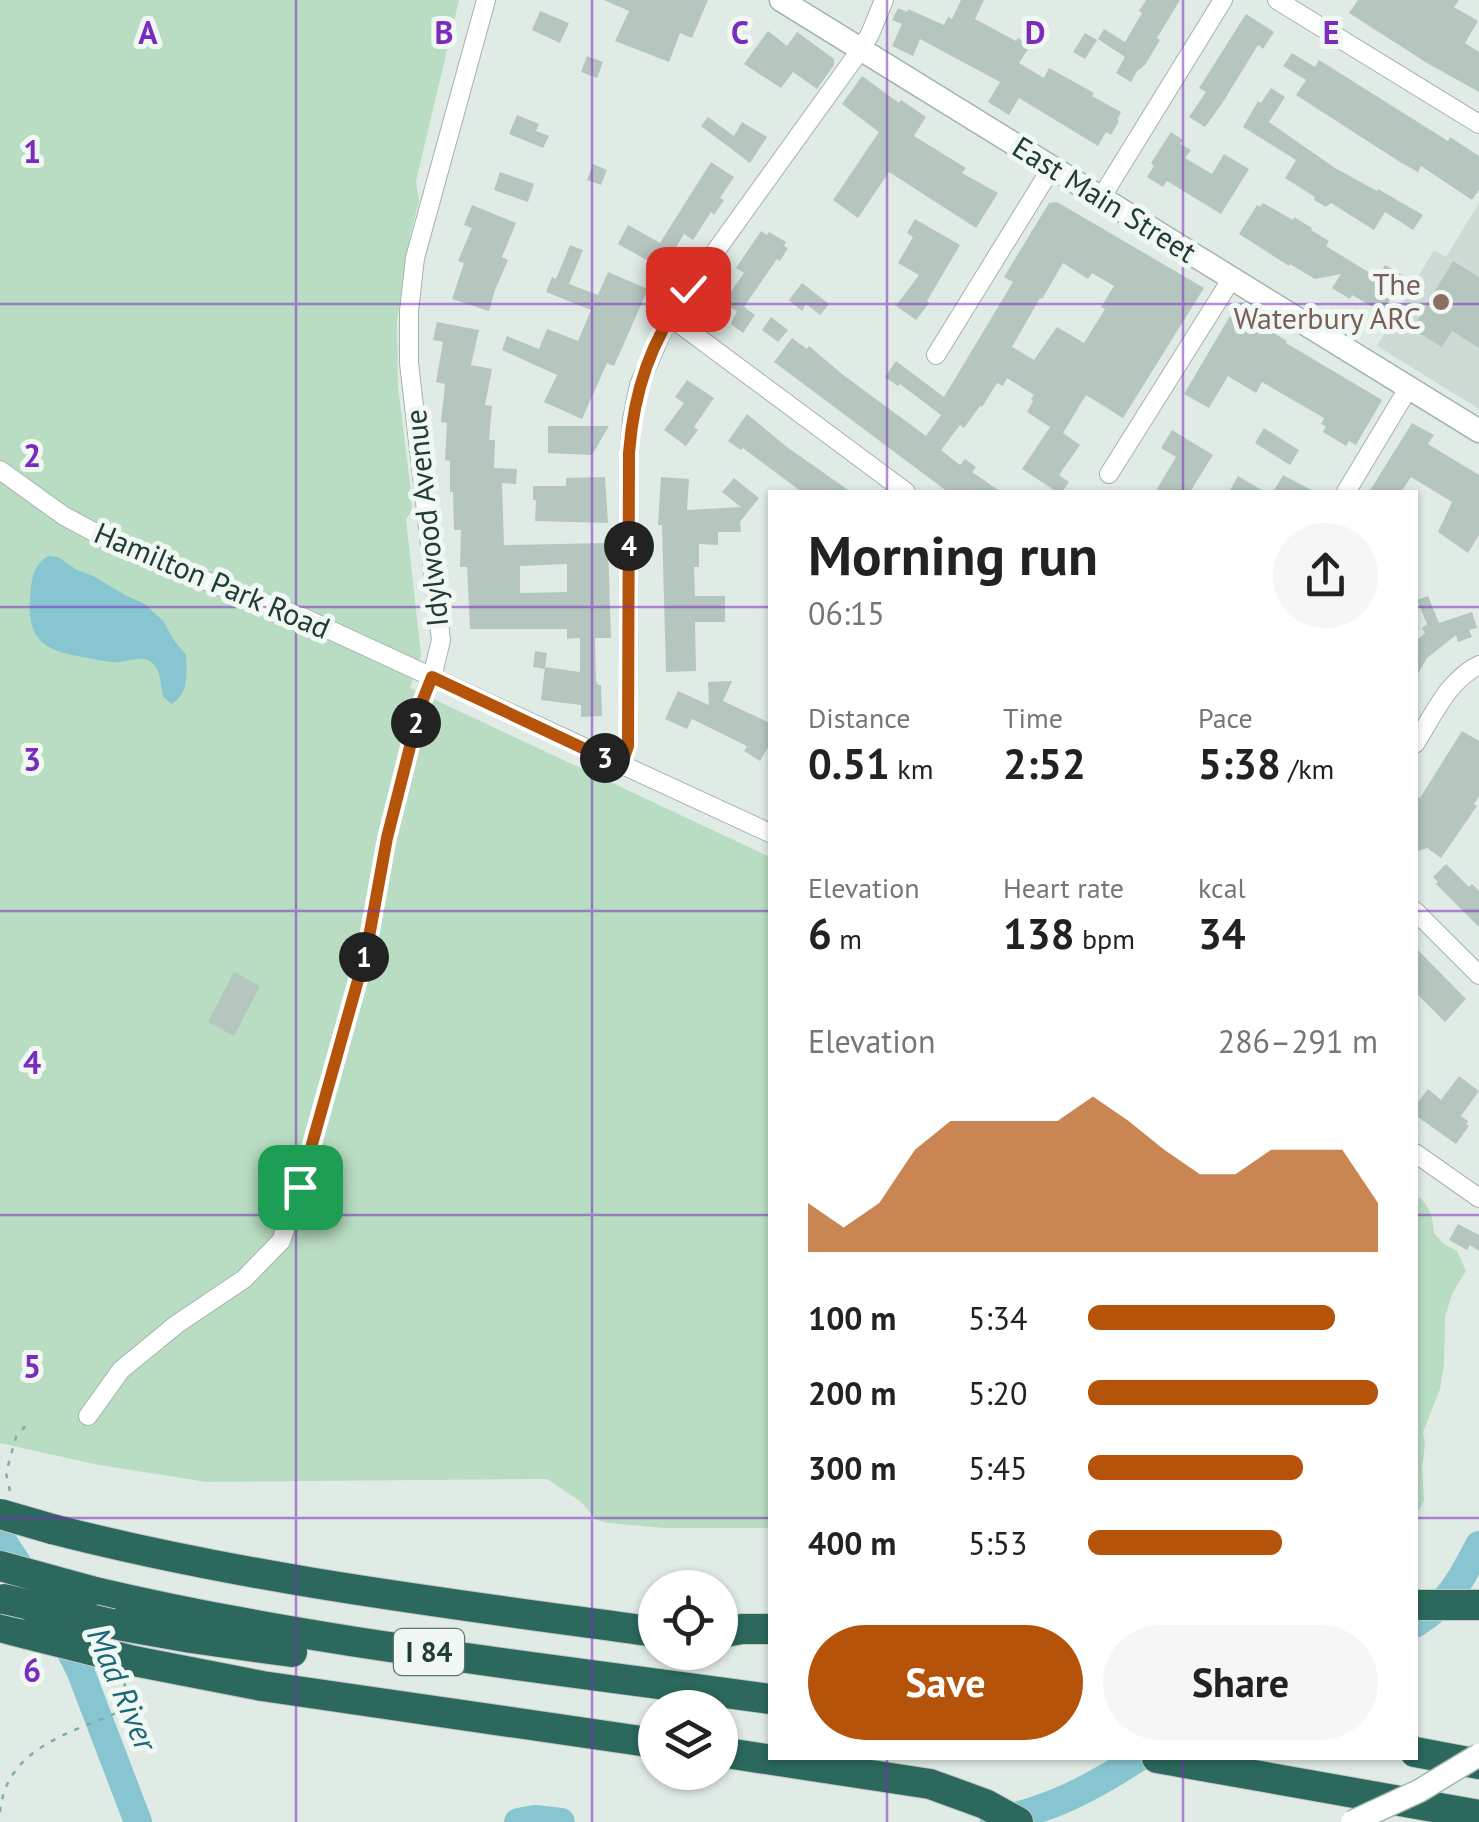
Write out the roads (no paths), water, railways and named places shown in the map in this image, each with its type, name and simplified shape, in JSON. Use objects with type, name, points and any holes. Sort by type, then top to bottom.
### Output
[{"type":"highway","name":"I 84","points":[[0,1514],[177,1560],[293,1581],[638,1630]]},
{"type":"highway","name":"I 84","points":[[0,1566],[237,1622],[768,1699]]},
{"type":"highway","points":[[1418,1605],[1479,1605]]},
{"type":"highway","points":[[8,1615],[112,1624],[332,1656],[390,1647]]},
{"type":"highway","points":[[8,1615],[134,1661],[249,1684],[638,1741]]},
{"type":"highway","points":[[738,1632],[768,1629]]},
{"type":"highway","points":[[738,1641],[768,1648]]},
{"type":"highway","points":[[1418,1753],[1479,1764]]},
{"type":"highway","points":[[738,1755],[768,1759]]},
{"type":"highway","points":[[775,1760],[947,1789],[1018,1822]]},
{"type":"highway","points":[[1170,1760],[1479,1815]]},
{"type":"main road","name":"East Main Street","points":[[781,0],[1479,431]]},
{"type":"main road","points":[[1352,1822],[1419,1791],[1479,1754]]},
{"type":"street","name":"Idylwood Avenue","points":[[88,1416],[120,1370],[177,1324],[244,1279],[281,1241],[300,1187],[367,948],[387,838],[441,640],[409,364],[409,311],[415,258],[486,0]]},
{"type":"street","points":[[621,766],[628,746],[629,472],[638,385],[669,316],[861,50],[884,0]]},
{"type":"street","points":[[1101,198],[1222,0]]},
{"type":"street","points":[[1277,0],[1479,124]]},
{"type":"street","points":[[936,355],[1052,167]]},
{"type":"street","points":[[1109,474],[1232,278]]},
{"type":"street","points":[[669,316],[903,490]]},
{"type":"street","points":[[1347,490],[1409,388]]},
{"type":"street","name":"Hamilton Park Road","points":[[0,470],[52,507],[125,550],[280,607],[768,832]]},
{"type":"street","points":[[1418,739],[1449,689],[1465,672],[1479,665]]},
{"type":"street","points":[[1418,914],[1479,975]]},
{"type":"street","points":[[1418,1155],[1479,1198]]},
{"type":"water","points":[[48,556],[58,557],[145,604],[164,622],[186,655],[186,683],[177,700],[171,704],[163,696],[159,673],[150,661],[112,662],[72,655],[39,639],[31,619],[32,578]]},
{"type":"waterway","name":"Mad River","points":[[0,1537],[31,1584]]},
{"type":"waterway","name":"Mad River","points":[[1418,1622],[1453,1589],[1479,1545]]},
{"type":"waterway","name":"Mad River","points":[[59,1629],[80,1670],[138,1822]]},
{"type":"waterway","name":"Mad River","points":[[994,1821],[1069,1797],[1135,1760]]},
{"type":"waterway","name":"Mad River","points":[[518,1822],[561,1822]]},
{"type":"place","name":"The Waterbury ARC","points":[[1441,302]]}]
